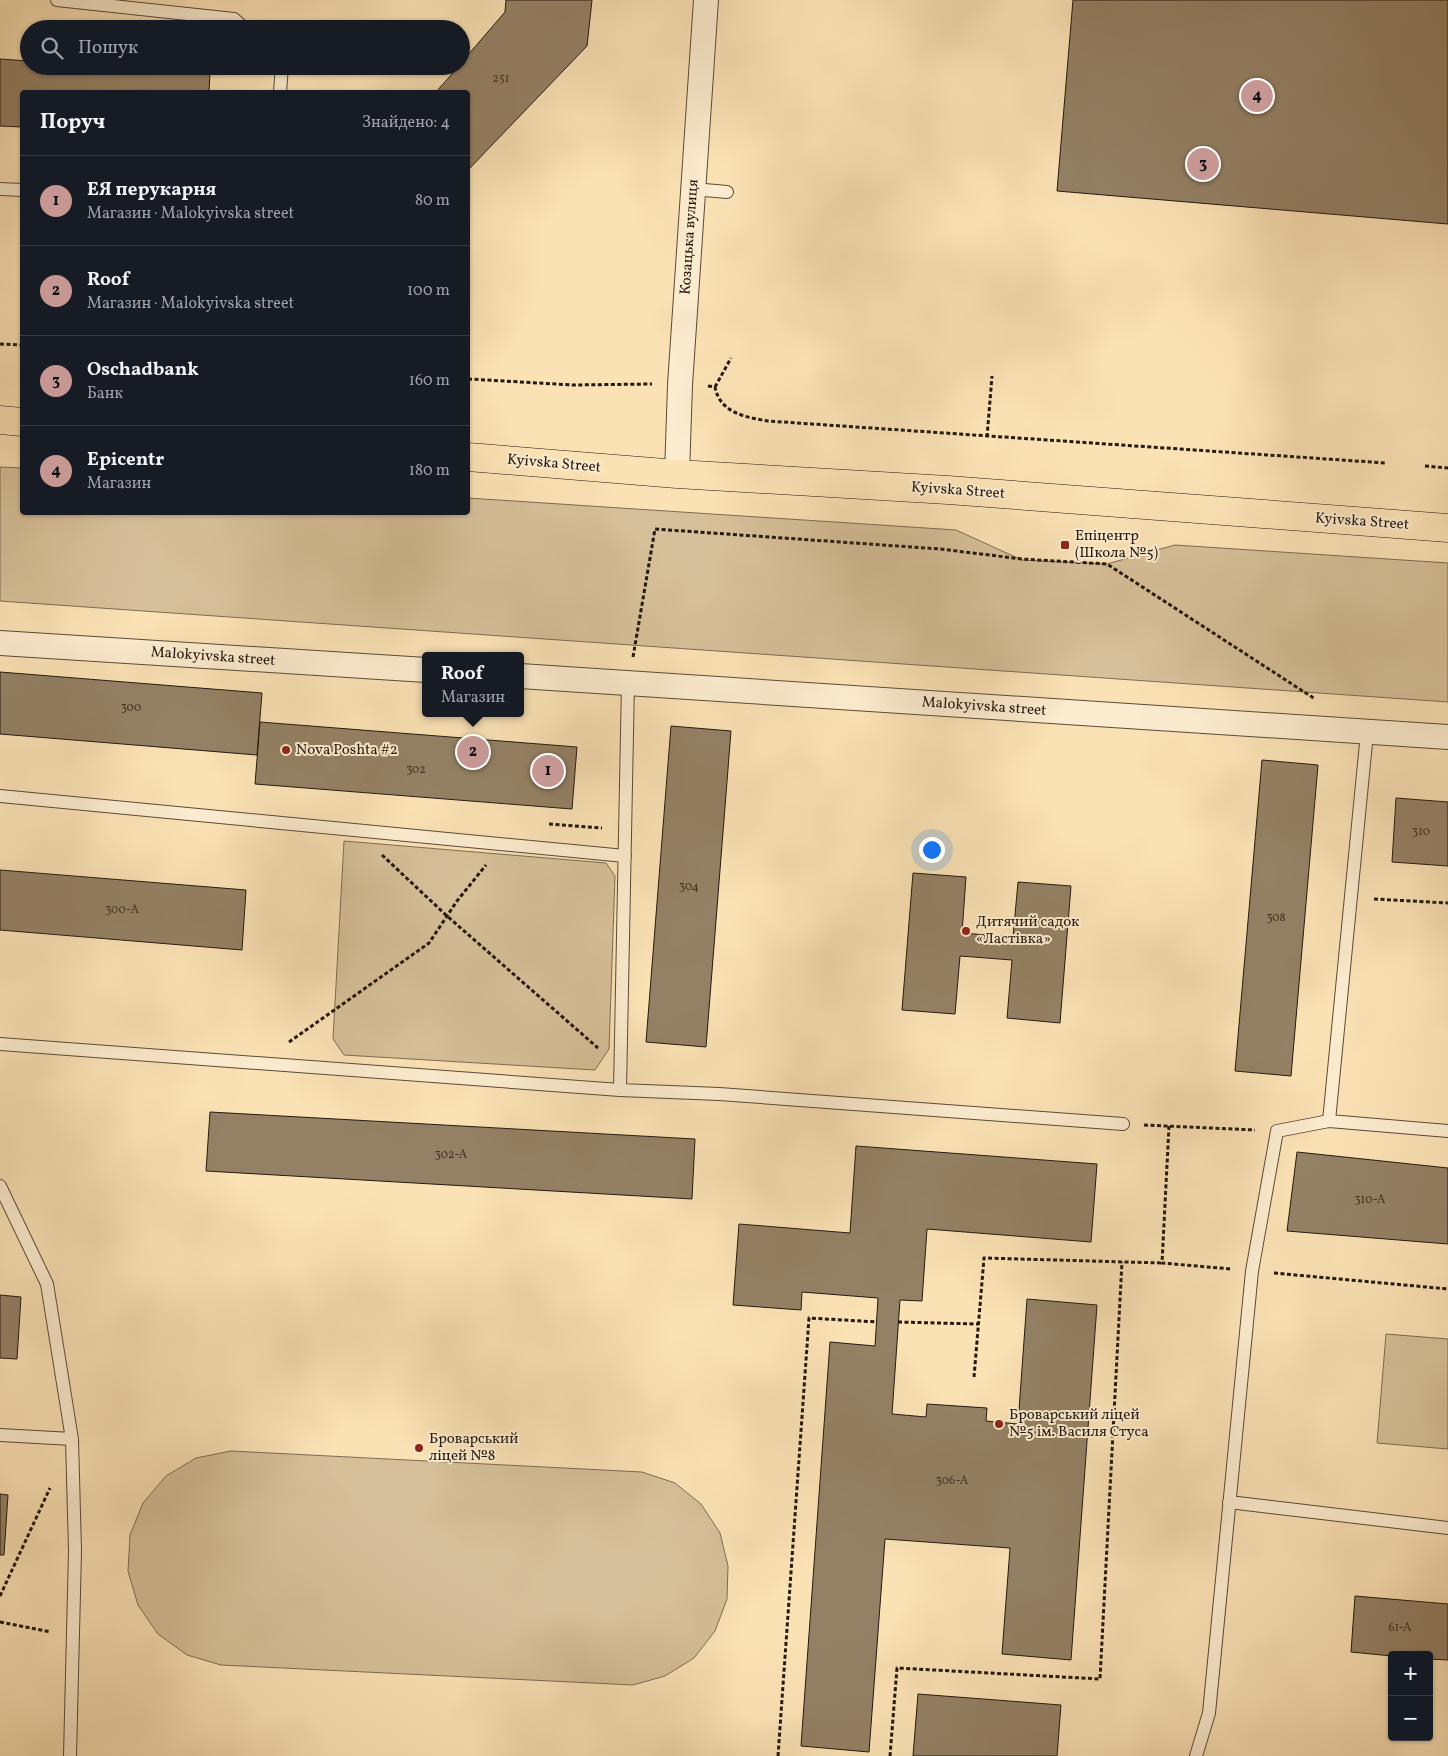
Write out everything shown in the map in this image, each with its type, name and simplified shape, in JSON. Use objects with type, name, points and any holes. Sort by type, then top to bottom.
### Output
[{"type":"main road","points":[[0,420],[20,422]]},
{"type":"main road","name":"Kyivska Street","points":[[470,457],[677,474],[948,490],[1448,528]]},
{"type":"street","name":"Козацька вулиця","points":[[677,474],[680,385],[706,0]]},
{"type":"street","name":"Malokyivska street","points":[[0,643],[422,670]]},
{"type":"street","name":"Malokyivska street","points":[[524,676],[1448,737]]},
{"type":"lane","points":[[57,0],[235,20]]},
{"type":"lane","points":[[280,90],[281,75]]},
{"type":"lane","points":[[0,189],[20,190]]},
{"type":"lane","points":[[693,189],[727,192]]},
{"type":"lane","points":[[620,1090],[628,682]]},
{"type":"lane","points":[[1329,1121],[1367,733]]},
{"type":"lane","points":[[0,796],[625,856]]},
{"type":"lane","points":[[0,1044],[620,1090],[719,1094],[1123,1124]]},
{"type":"lane","points":[[1196,1756],[1209,1713],[1252,1271],[1277,1131],[1329,1121],[1448,1131]]},
{"type":"lane","points":[[0,1186],[47,1284],[72,1439],[76,1551],[70,1756]]},
{"type":"lane","points":[[0,1435],[72,1439]]},
{"type":"lane","points":[[1229,1502],[1448,1528]]},
{"type":"path","points":[[0,344],[20,345]]},
{"type":"path","points":[[731,358],[715,387],[716,395],[731,411],[744,417],[768,421],[1386,463]]},
{"type":"path","points":[[987,437],[992,376]]},
{"type":"path","points":[[470,379],[573,385],[654,384]]},
{"type":"path","points":[[700,386],[715,387]]},
{"type":"path","points":[[1425,466],[1448,468]]},
{"type":"path","points":[[628,682],[655,529],[940,549],[1022,560],[1107,564],[1316,700]]},
{"type":"path","points":[[356,830],[447,916],[621,1068]]},
{"type":"path","points":[[260,1063],[429,943],[501,845]]},
{"type":"path","points":[[1397,900],[1448,903]]},
{"type":"path","points":[[1123,1124],[1256,1130],[1261,1121],[1272,1115],[1286,1119],[1293,1128]]},
{"type":"path","points":[[1162,1263],[1169,1126]]},
{"type":"path","points":[[974,1377],[984,1258],[1162,1263],[1448,1289]]},
{"type":"path","points":[[890,1756],[897,1668],[1100,1679],[1122,1262]]},
{"type":"path","points":[[778,1756],[809,1318],[877,1322]]},
{"type":"path","points":[[898,1322],[978,1324]]},
{"type":"path","points":[[0,1596],[53,1481]]},
{"type":"path","points":[[0,1622],[73,1636]]},
{"type":"shaded area","points":[[0,467],[20,468],[20,515],[470,515],[470,498],[956,530],[1022,560],[1107,564],[1175,545],[1448,563],[1448,702],[0,601]]},
{"type":"shaded area","points":[[344,841],[606,863],[615,876],[609,1049],[595,1070],[344,1055],[333,1039]]},
{"type":"shaded area","points":[[1386,1334],[1448,1339],[1448,1449],[1377,1443]]},
{"type":"shaded area","points":[[231,1451],[642,1472],[675,1483],[701,1504],[720,1533],[728,1566],[727,1599],[715,1631],[694,1658],[665,1676],[633,1685],[221,1665],[187,1655],[158,1634],[138,1605],[128,1571],[130,1535],[143,1503],[166,1476],[196,1458]]},
{"type":"building","points":[[506,0],[592,0],[587,46],[470,168],[470,90],[438,90],[451,75],[470,75],[470,53],[505,12]]},
{"type":"building","points":[[1073,0],[1448,0],[1448,224],[1057,191]]},
{"type":"building","points":[[0,59],[20,60],[20,75],[210,75],[209,90],[20,90],[20,127],[0,126]]},
{"type":"building","points":[[0,672],[262,693],[257,755],[0,734]]},
{"type":"building","points":[[260,722],[577,747],[572,809],[255,784]]},
{"type":"building","points":[[671,726],[731,731],[706,1047],[646,1042]]},
{"type":"building","points":[[1262,760],[1318,765],[1291,1076],[1235,1071]]},
{"type":"building","points":[[1396,798],[1448,802],[1448,866],[1392,862]]},
{"type":"building","points":[[0,870],[246,890],[242,950],[0,930]]},
{"type":"building","points":[[913,873],[966,877],[962,933],[1013,937],[1018,882],[1071,886],[1060,1023],[1007,1018],[1012,960],[960,956],[955,1014],[902,1010]]},
{"type":"building","points":[[210,1112],[695,1139],[692,1199],[206,1171]]},
{"type":"building","points":[[856,1146],[1097,1164],[1091,1242],[927,1229],[922,1301],[900,1300],[892,1414],[926,1417],[927,1404],[987,1408],[986,1421],[1018,1424],[1027,1299],[1097,1305],[1071,1660],[1002,1654],[1010,1548],[885,1539],[869,1752],[801,1746],[830,1342],[875,1346],[878,1298],[802,1292],[801,1310],[733,1305],[739,1224],[850,1233]]},
{"type":"building","points":[[1297,1152],[1448,1168],[1448,1244],[1287,1231]]},
{"type":"building","points":[[0,1295],[21,1297],[17,1359],[0,1358]]},
{"type":"building","points":[[0,1494],[8,1495],[4,1555],[0,1555]]},
{"type":"building","points":[[1355,1596],[1448,1604],[1448,1660],[1433,1659],[1433,1651],[1388,1651],[1388,1656],[1351,1652]]},
{"type":"building","points":[[918,1694],[1061,1705],[1057,1756],[913,1756]]},
{"type":"place","name":"Epicentr","points":[[1257,96]]},
{"type":"place","name":"Oschadbank","points":[[1203,164]]},
{"type":"place","name":"Епіцентр (Школа №5)","points":[[1065,545]]},
{"type":"place","name":"Nova Poshta #2","points":[[286,750]]},
{"type":"place","name":"Roof","points":[[473,752]]},
{"type":"place","name":"ЕЯ перукарня","points":[[548,771]]},
{"type":"place","name":"Дитячий садок «Ластівка»","points":[[966,931]]},
{"type":"place","name":"Броварський ліцей №5 ім. Василя Стуса","points":[[999,1424]]},
{"type":"place","name":"Броварський ліцей №8","points":[[419,1448]]}]
